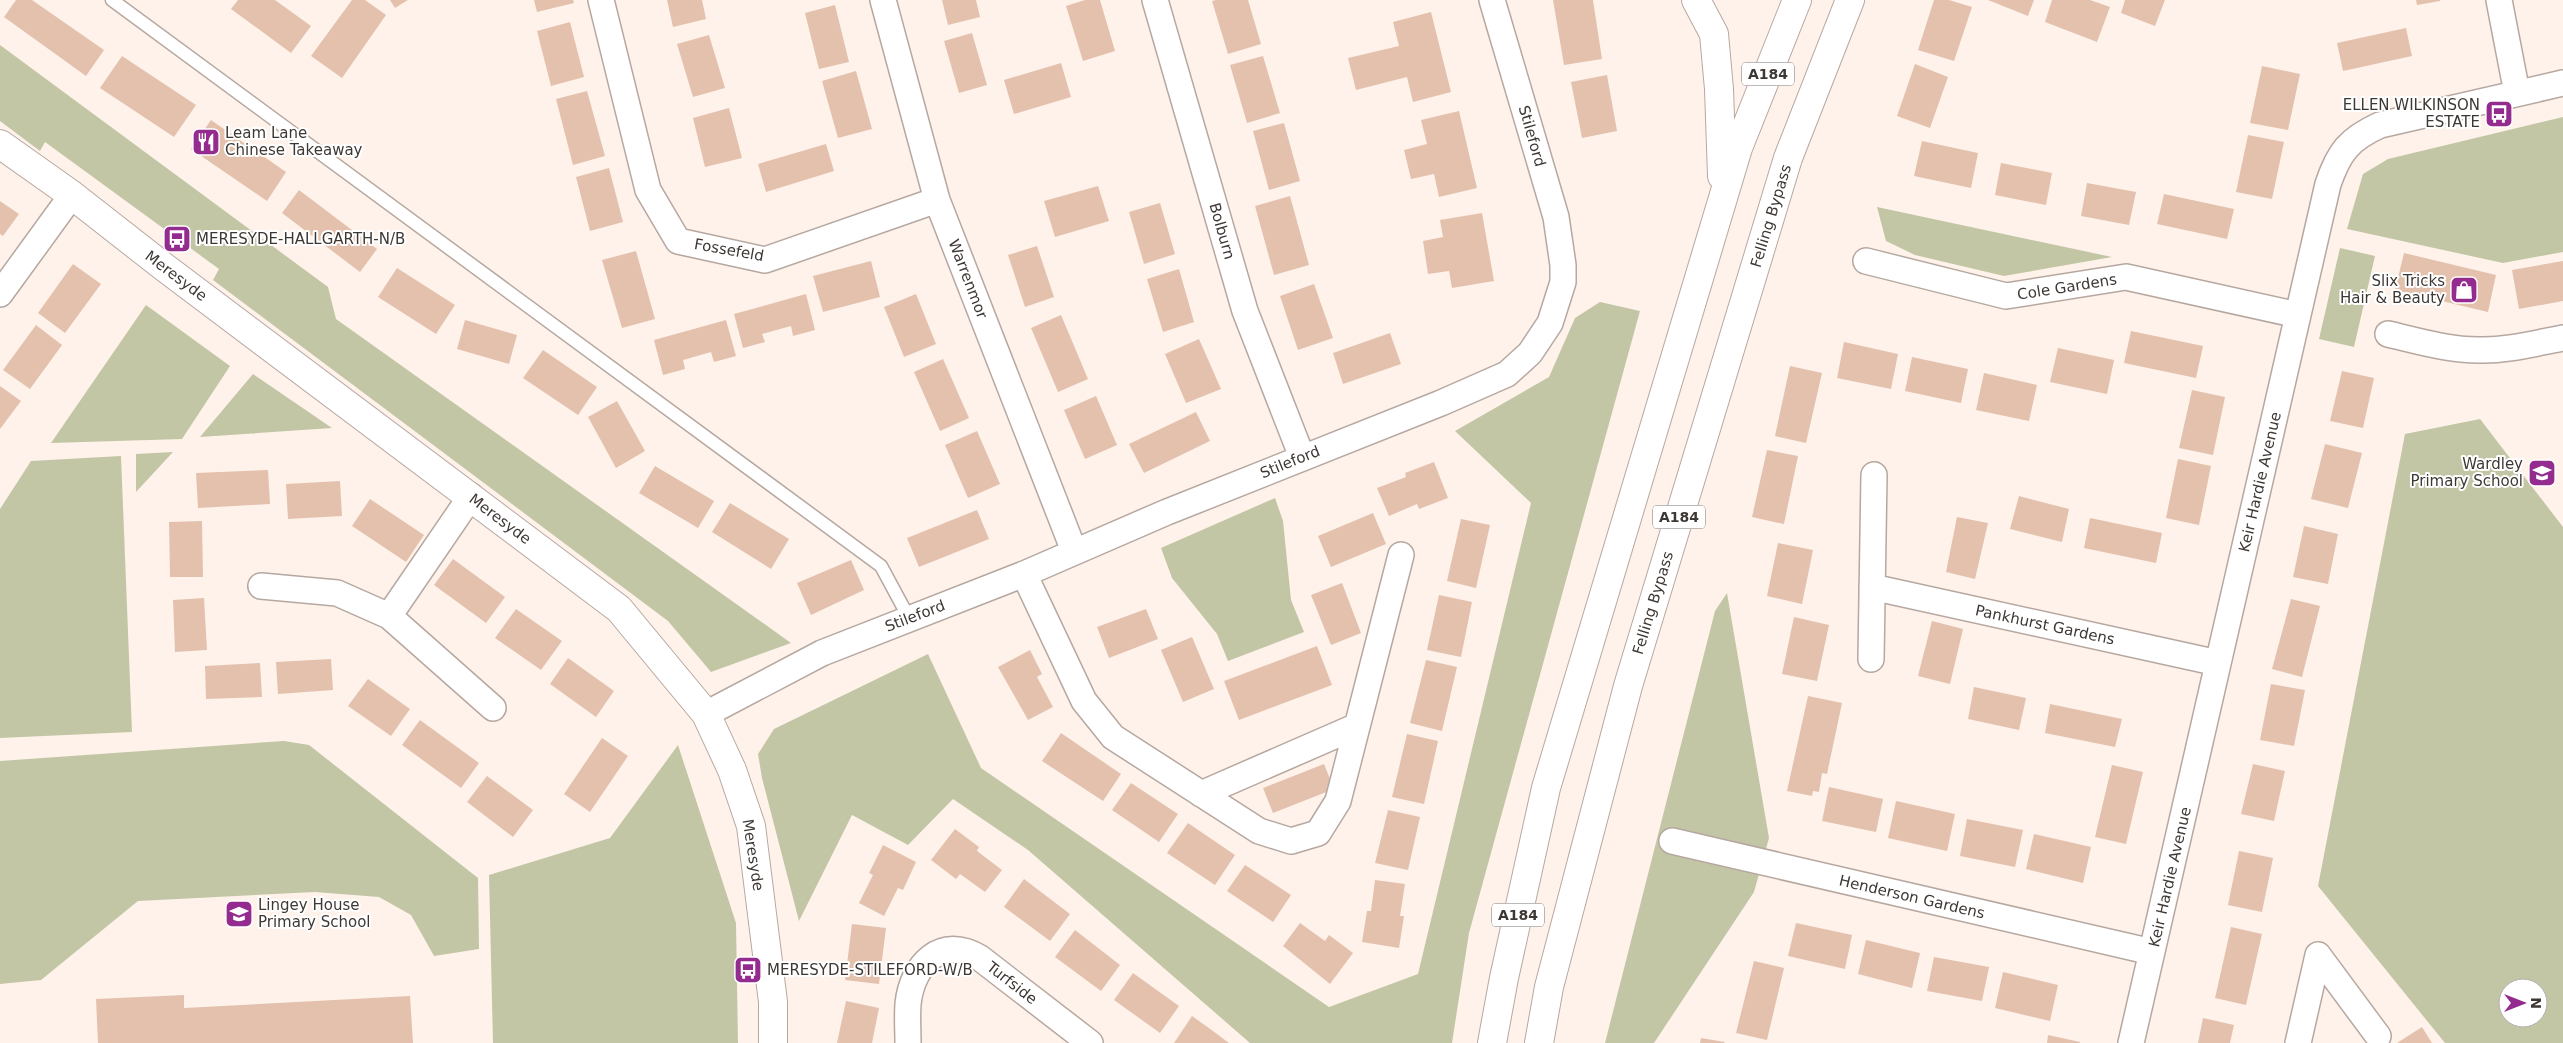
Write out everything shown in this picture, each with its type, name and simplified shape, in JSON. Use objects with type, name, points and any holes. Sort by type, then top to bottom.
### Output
[{"type":"main road","points":[[1696,0],[1714,34],[1719,89],[1723,197]]},
{"type":"main road","name":"A184","points":[[1492,1043],[1504,978],[1546,788],[1738,148],[1797,0]]},
{"type":"main road","name":"Felling Bypass","points":[[1539,1043],[1549,987],[1630,676],[1788,158],[1850,0]]},
{"type":"main road","name":"Meresyde","points":[[0,144],[72,195],[164,267],[619,609],[706,714],[732,770],[751,826],[772,1002],[772,1043]]},
{"type":"street","name":"Fossefeld","points":[[601,0],[648,190],[678,241],[765,260],[937,200]]},
{"type":"street","name":"Warrenmor","points":[[883,0],[937,200],[1074,551]]},
{"type":"street","name":"Bolburn","points":[[1154,0],[1245,311],[1302,457]]},
{"type":"street","name":"Stileford","points":[[706,714],[822,653],[1024,574],[1074,551],[1302,457],[1441,403],[1507,374],[1530,353],[1550,323],[1563,282],[1563,266],[1556,217],[1492,0]]},
{"type":"street","points":[[2499,0],[2518,93]]},
{"type":"street","name":"Keir Hardie Avenue","points":[[2131,1043],[2328,184],[2336,161],[2348,145],[2364,132],[2380,125],[2563,83]]},
{"type":"street","points":[[0,294],[72,195]]},
{"type":"street","name":"Cole Gardens","points":[[1866,261],[2006,296],[2126,277],[2298,315]]},
{"type":"street","points":[[2388,334],[2440,346],[2480,350],[2503,349],[2563,338]]},
{"type":"street","points":[[1871,659],[1874,475]]},
{"type":"street","points":[[389,616],[471,496]]},
{"type":"street","points":[[1024,574],[1084,701],[1113,737],[1258,831],[1291,841],[1318,833],[1338,802],[1401,555]]},
{"type":"street","points":[[261,586],[337,594],[389,616],[493,708]]},
{"type":"street","name":"Pankhurst Gardens","points":[[1872,587],[2218,663]]},
{"type":"street","points":[[1201,794],[1357,726]]},
{"type":"street","name":"Henderson Gardens","points":[[1672,841],[2152,952]]},
{"type":"street","name":"Turfside","points":[[908,1043],[908,1005],[912,984],[919,970],[929,958],[942,950],[956,948],[969,951],[980,958],[1090,1043]]},
{"type":"street","points":[[2298,1043],[2318,955],[2378,1036]]},
{"type":"lane","points":[[112,0],[881,566],[909,618]]},
{"type":"green space","points":[[0,45],[328,287],[336,319],[791,643],[711,672],[668,621],[213,280],[219,269],[45,142],[40,151],[0,121]]},
{"type":"green space","points":[[2563,117],[2563,252],[2503,263],[2347,229],[2363,174],[2388,159]]},
{"type":"green space","points":[[1877,207],[2112,257],[2004,276],[1915,255],[1886,241]]},
{"type":"green space","points":[[2340,248],[2375,256],[2354,347],[2319,339]]},
{"type":"green space","points":[[1600,302],[1640,311],[1469,933],[1452,1043],[1250,1043],[1028,850],[953,799],[908,845],[852,815],[799,921],[762,778],[758,754],[774,729],[928,654],[981,768],[1329,1007],[1418,974],[1531,503],[1455,431],[1549,377],[1575,318]]},
{"type":"green space","points":[[146,305],[230,366],[182,439],[51,443]]},
{"type":"green space","points":[[253,374],[332,428],[200,437]]},
{"type":"green space","points":[[2480,419],[2563,527],[2563,1043],[2445,1043],[2318,886],[2405,434]]},
{"type":"green space","points":[[173,452],[136,492],[136,454]]},
{"type":"green space","points":[[121,456],[132,732],[0,738],[0,509],[31,461]]},
{"type":"green space","points":[[1275,498],[1283,521],[1291,600],[1304,632],[1228,661],[1217,634],[1172,578],[1161,548]]},
{"type":"green space","points":[[1727,593],[1769,838],[1754,892],[1654,1043],[1605,1043],[1715,611]]},
{"type":"green space","points":[[284,741],[309,745],[478,878],[479,949],[434,956],[411,915],[379,897],[315,892],[138,901],[41,980],[0,984],[0,761]]},
{"type":"green space","points":[[678,745],[736,923],[738,1043],[493,1043],[489,875],[610,838]]},
{"type":"building","points":[[16,0],[32,0],[104,50],[86,76],[4,17]]},
{"type":"building","points":[[238,0],[275,0],[311,26],[291,53],[231,9]]},
{"type":"building","points":[[352,0],[365,0],[386,15],[342,78],[311,56]]},
{"type":"building","points":[[390,0],[408,0],[395,8]]},
{"type":"building","points":[[534,0],[573,0],[574,3],[537,12]]},
{"type":"building","points":[[667,0],[702,0],[706,19],[673,27]]},
{"type":"building","points":[[942,0],[976,0],[980,17],[948,25]]},
{"type":"building","points":[[1085,0],[1100,0],[1115,51],[1083,61],[1066,6]]},
{"type":"building","points":[[1248,0],[1261,44],[1228,54],[1212,1]]},
{"type":"building","points":[[1553,0],[1593,0],[1602,59],[1564,65]]},
{"type":"building","points":[[1934,0],[1949,0],[1972,7],[1954,61],[1918,50]]},
{"type":"building","points":[[1988,0],[2034,0],[2028,16]]},
{"type":"building","points":[[2052,0],[2090,0],[2110,7],[2097,42],[2045,22]]},
{"type":"building","points":[[2125,0],[2165,0],[2155,26],[2121,13]]},
{"type":"building","points":[[2416,0],[2440,0],[2440,1],[2417,5]]},
{"type":"building","points":[[835,5],[849,62],[819,69],[805,13]]},
{"type":"building","points":[[1431,12],[1451,92],[1413,102],[1407,77],[1356,90],[1348,58],[1399,46],[1393,22]]},
{"type":"building","points":[[570,22],[584,77],[551,86],[537,31]]},
{"type":"building","points":[[2406,28],[2412,56],[2343,71],[2337,43]]},
{"type":"building","points":[[972,33],[987,85],[959,93],[944,41]]},
{"type":"building","points":[[709,35],[725,88],[693,97],[677,44]]},
{"type":"building","points":[[122,56],[196,105],[174,137],[100,88]]},
{"type":"building","points":[[1263,56],[1280,113],[1247,123],[1230,65]]},
{"type":"building","points":[[1061,63],[1071,97],[1014,114],[1004,80]]},
{"type":"building","points":[[1915,64],[1948,77],[1930,128],[1897,116]]},
{"type":"building","points":[[2262,66],[2300,74],[2288,130],[2250,123]]},
{"type":"building","points":[[856,71],[872,129],[838,138],[822,81]]},
{"type":"building","points":[[1607,75],[1617,131],[1582,138],[1571,82]]},
{"type":"building","points":[[587,91],[605,156],[573,165],[556,99]]},
{"type":"building","points":[[729,108],[742,158],[705,167],[693,118]]},
{"type":"building","points":[[1459,111],[1477,188],[1439,197],[1434,174],[1411,179],[1404,150],[1427,144],[1421,120]]},
{"type":"building","points":[[211,120],[286,172],[267,201],[191,149]]},
{"type":"building","points":[[1284,123],[1300,181],[1269,190],[1253,131]]},
{"type":"building","points":[[2248,135],[2284,142],[2272,199],[2236,192]]},
{"type":"building","points":[[1922,141],[1978,153],[1971,188],[1914,176]]},
{"type":"building","points":[[826,144],[834,171],[766,192],[758,164]]},
{"type":"building","points":[[2001,163],[2052,173],[2046,205],[1995,195]]},
{"type":"building","points":[[609,168],[623,222],[590,231],[576,177]]},
{"type":"building","points":[[2087,183],[2136,192],[2129,225],[2081,216]]},
{"type":"building","points":[[1098,186],[1109,221],[1055,237],[1044,201]]},
{"type":"building","points":[[299,190],[377,249],[360,272],[282,213]]},
{"type":"building","points":[[2164,194],[2234,209],[2227,239],[2157,224]]},
{"type":"building","points":[[1290,196],[1309,265],[1274,275],[1255,206]]},
{"type":"building","points":[[0,201],[19,214],[3,236],[0,234]]},
{"type":"building","points":[[1160,203],[1175,254],[1144,264],[1129,212]]},
{"type":"building","points":[[1482,213],[1494,281],[1452,288],[1449,271],[1428,274],[1423,241],[1443,237],[1440,220]]},
{"type":"building","points":[[1037,246],[1054,297],[1025,307],[1008,255]]},
{"type":"building","points":[[636,251],[655,319],[622,328],[602,260]]},
{"type":"building","points":[[2404,253],[2496,275],[2488,312],[2395,290]]},
{"type":"building","points":[[871,261],[880,297],[823,312],[813,276]]},
{"type":"building","points":[[2563,261],[2563,301],[2519,309],[2512,270]]},
{"type":"building","points":[[73,264],[101,284],[65,333],[38,313]]},
{"type":"building","points":[[397,268],[455,305],[436,334],[378,297]]},
{"type":"building","points":[[1179,269],[1194,322],[1163,332],[1147,279]]},
{"type":"building","points":[[1314,284],[1333,338],[1298,350],[1280,296]]},
{"type":"building","points":[[806,294],[815,330],[793,336],[791,326],[762,334],[765,342],[743,348],[734,314]]},
{"type":"building","points":[[916,294],[936,344],[904,357],[884,307]]},
{"type":"building","points":[[1061,315],[1088,379],[1058,392],[1031,328]]},
{"type":"building","points":[[465,320],[517,335],[509,364],[457,349]]},
{"type":"building","points":[[726,320],[736,356],[714,362],[711,352],[683,360],[685,369],[663,375],[654,340]]},
{"type":"building","points":[[36,325],[62,345],[30,389],[3,370]]},
{"type":"building","points":[[2131,331],[2203,346],[2196,378],[2124,363]]},
{"type":"building","points":[[1390,333],[1401,364],[1343,384],[1333,353]]},
{"type":"building","points":[[1199,339],[1221,389],[1186,403],[1165,354]]},
{"type":"building","points":[[1844,342],[1898,354],[1891,389],[1837,378]]},
{"type":"building","points":[[2058,348],[2114,360],[2107,394],[2050,382]]},
{"type":"building","points":[[543,350],[597,387],[578,415],[523,378]]},
{"type":"building","points":[[1912,357],[1968,369],[1961,403],[1905,391]]},
{"type":"building","points":[[943,359],[969,418],[940,431],[914,372]]},
{"type":"building","points":[[1790,366],[1822,373],[1806,443],[1775,436]]},
{"type":"building","points":[[2342,371],[2374,378],[2363,428],[2330,421]]},
{"type":"building","points":[[1984,373],[2037,385],[2029,421],[1976,410]]},
{"type":"building","points":[[0,386],[21,401],[0,429]]},
{"type":"building","points":[[2192,390],[2225,397],[2213,455],[2179,448]]},
{"type":"building","points":[[1096,396],[1117,445],[1085,459],[1064,410]]},
{"type":"building","points":[[617,401],[645,451],[616,468],[588,417]]},
{"type":"building","points":[[1196,412],[1210,441],[1144,473],[1129,444]]},
{"type":"building","points":[[977,431],[1000,484],[968,498],[945,445]]},
{"type":"building","points":[[2325,444],[2362,453],[2348,508],[2311,499]]},
{"type":"building","points":[[1767,450],[1798,456],[1784,524],[1752,517]]},
{"type":"building","points":[[2178,459],[2211,466],[2199,525],[2166,518]]},
{"type":"building","points":[[1434,462],[1448,498],[1419,509],[1417,504],[1389,516],[1377,488],[1406,477],[1405,473]]},
{"type":"building","points":[[655,466],[714,501],[698,528],[639,493]]},
{"type":"building","points":[[268,470],[270,504],[198,508],[196,473]]},
{"type":"building","points":[[340,481],[342,516],[288,519],[286,484]]},
{"type":"building","points":[[2019,496],[2069,509],[2062,542],[2010,529]]},
{"type":"building","points":[[370,499],[424,535],[406,562],[352,526]]},
{"type":"building","points":[[730,503],[789,539],[771,569],[712,532]]},
{"type":"building","points":[[977,510],[989,539],[919,567],[907,538]]},
{"type":"building","points":[[1373,513],[1386,544],[1331,567],[1318,536]]},
{"type":"building","points":[[1957,517],[1988,523],[1975,579],[1946,572]]},
{"type":"building","points":[[2090,518],[2162,533],[2156,563],[2084,548]]},
{"type":"building","points":[[1461,519],[1490,525],[1476,588],[1447,581]]},
{"type":"building","points":[[202,521],[203,577],[170,577],[169,522]]},
{"type":"building","points":[[2304,526],[2338,534],[2328,584],[2293,577]]},
{"type":"building","points":[[1778,543],[1813,550],[1802,604],[1767,596]]},
{"type":"building","points":[[453,559],[505,597],[486,623],[434,585]]},
{"type":"building","points":[[851,560],[864,590],[811,615],[797,583]]},
{"type":"building","points":[[1342,583],[1361,633],[1331,645],[1311,595]]},
{"type":"building","points":[[1439,595],[1472,602],[1461,657],[1427,650]]},
{"type":"building","points":[[204,598],[207,650],[175,652],[173,600]]},
{"type":"building","points":[[2291,599],[2320,606],[2302,677],[2272,669]]},
{"type":"building","points":[[516,609],[562,641],[541,670],[495,638]]},
{"type":"building","points":[[1146,609],[1158,639],[1109,658],[1097,627]]},
{"type":"building","points":[[1794,617],[1829,625],[1817,681],[1782,674]]},
{"type":"building","points":[[1932,621],[1963,629],[1950,684],[1918,676]]},
{"type":"building","points":[[1192,637],[1214,689],[1183,702],[1161,650]]},
{"type":"building","points":[[1317,646],[1332,685],[1239,720],[1224,681]]},
{"type":"building","points":[[1030,650],[1042,674],[1037,677],[1053,707],[1028,720],[998,667]]},
{"type":"building","points":[[568,658],[614,691],[596,717],[550,684]]},
{"type":"building","points":[[331,659],[333,690],[278,694],[276,662]]},
{"type":"building","points":[[1426,660],[1457,667],[1442,731],[1410,723]]},
{"type":"building","points":[[260,663],[262,697],[206,699],[205,666]]},
{"type":"building","points":[[368,679],[410,709],[391,736],[348,706]]},
{"type":"building","points":[[2271,684],[2305,690],[2294,746],[2260,740]]},
{"type":"building","points":[[1974,687],[2026,698],[2019,730],[1968,719]]},
{"type":"building","points":[[1808,696],[1842,703],[1827,774],[1822,773],[1819,792],[1813,791],[1812,796],[1787,791]]},
{"type":"building","points":[[2050,704],[2122,719],[2115,747],[2045,733]]},
{"type":"building","points":[[420,720],[479,763],[461,788],[402,745]]},
{"type":"building","points":[[1061,733],[1121,774],[1103,801],[1042,761]]},
{"type":"building","points":[[1407,734],[1438,741],[1424,804],[1392,797]]},
{"type":"building","points":[[602,738],[628,756],[590,812],[564,794]]},
{"type":"building","points":[[1324,764],[1334,789],[1273,813],[1263,788]]},
{"type":"building","points":[[2253,764],[2285,771],[2274,821],[2241,814]]},
{"type":"building","points":[[2112,765],[2143,772],[2126,844],[2095,837]]},
{"type":"building","points":[[487,776],[533,810],[513,837],[467,802]]},
{"type":"building","points":[[1131,783],[1178,814],[1159,842],[1112,810]]},
{"type":"building","points":[[1829,787],[1883,799],[1876,832],[1822,821]]},
{"type":"building","points":[[1896,801],[1955,814],[1947,851],[1888,838]]},
{"type":"building","points":[[1388,810],[1420,817],[1408,870],[1375,863]]},
{"type":"building","points":[[1967,819],[2023,830],[2015,867],[1960,856]]},
{"type":"building","points":[[1188,823],[1235,855],[1215,885],[1167,853]]},
{"type":"building","points":[[955,829],[979,847],[977,851],[1002,870],[985,892],[960,874],[956,879],[931,860]]},
{"type":"building","points":[[2034,834],[2091,847],[2083,883],[2026,869]]},
{"type":"building","points":[[883,845],[916,862],[903,890],[898,888],[884,916],[859,903],[873,875],[869,873]]},
{"type":"building","points":[[2239,851],[2273,858],[2262,912],[2228,905]]},
{"type":"building","points":[[1245,865],[1291,895],[1273,922],[1227,891]]},
{"type":"building","points":[[1024,879],[1070,914],[1050,941],[1004,907]]},
{"type":"building","points":[[1375,880],[1405,884],[1400,916],[1404,916],[1399,948],[1362,942],[1367,911],[1371,911]]},
{"type":"building","points":[[1300,923],[1325,941],[1329,935],[1353,953],[1330,984],[1283,946]]},
{"type":"building","points":[[1796,923],[1852,935],[1845,969],[1788,956]]},
{"type":"building","points":[[852,924],[886,928],[879,984],[845,980]]},
{"type":"building","points":[[2231,927],[2262,934],[2246,1005],[2215,998]]},
{"type":"building","points":[[1075,930],[1120,965],[1101,991],[1055,957]]},
{"type":"building","points":[[1866,940],[1920,953],[1912,988],[1858,974]]},
{"type":"building","points":[[1934,957],[1989,967],[1982,1001],[1927,991]]},
{"type":"building","points":[[1754,961],[1784,968],[1767,1040],[1736,1033]]},
{"type":"building","points":[[2003,972],[2058,985],[2050,1021],[1995,1008]]},
{"type":"building","points":[[1133,973],[1179,1006],[1160,1033],[1114,1000]]},
{"type":"building","points":[[184,995],[184,1008],[410,996],[413,1043],[98,1043],[96,999]]},
{"type":"building","points":[[846,1001],[879,1008],[872,1043],[837,1043]]},
{"type":"building","points":[[1192,1016],[1213,1031],[1229,1043],[1174,1043]]},
{"type":"building","points":[[2203,1018],[2234,1025],[2230,1043],[2198,1043]]},
{"type":"building","points":[[2422,1027],[2432,1043],[2397,1043]]},
{"type":"building","points":[[2048,1035],[2080,1042],[2080,1043],[2047,1043]]},
{"type":"building","points":[[1701,1038],[1725,1042],[1700,1043]]},
{"type":"place","name":"ELLEN WILKINSON ESTATE","points":[[2499,114]]},
{"type":"place","name":"Leam Lane Chinese Takeaway","points":[[206,142]]},
{"type":"place","name":"MERESYDE-HALLGARTH-N/B","points":[[177,239]]},
{"type":"place","name":"Slix Tricks Hair & Beauty","points":[[2464,290]]},
{"type":"place","name":"Wardley Primary School","points":[[2542,473]]},
{"type":"place","name":"Lingey House Primary School","points":[[239,914]]},
{"type":"place","name":"MERESYDE-STILEFORD-W/B","points":[[748,970]]}]
